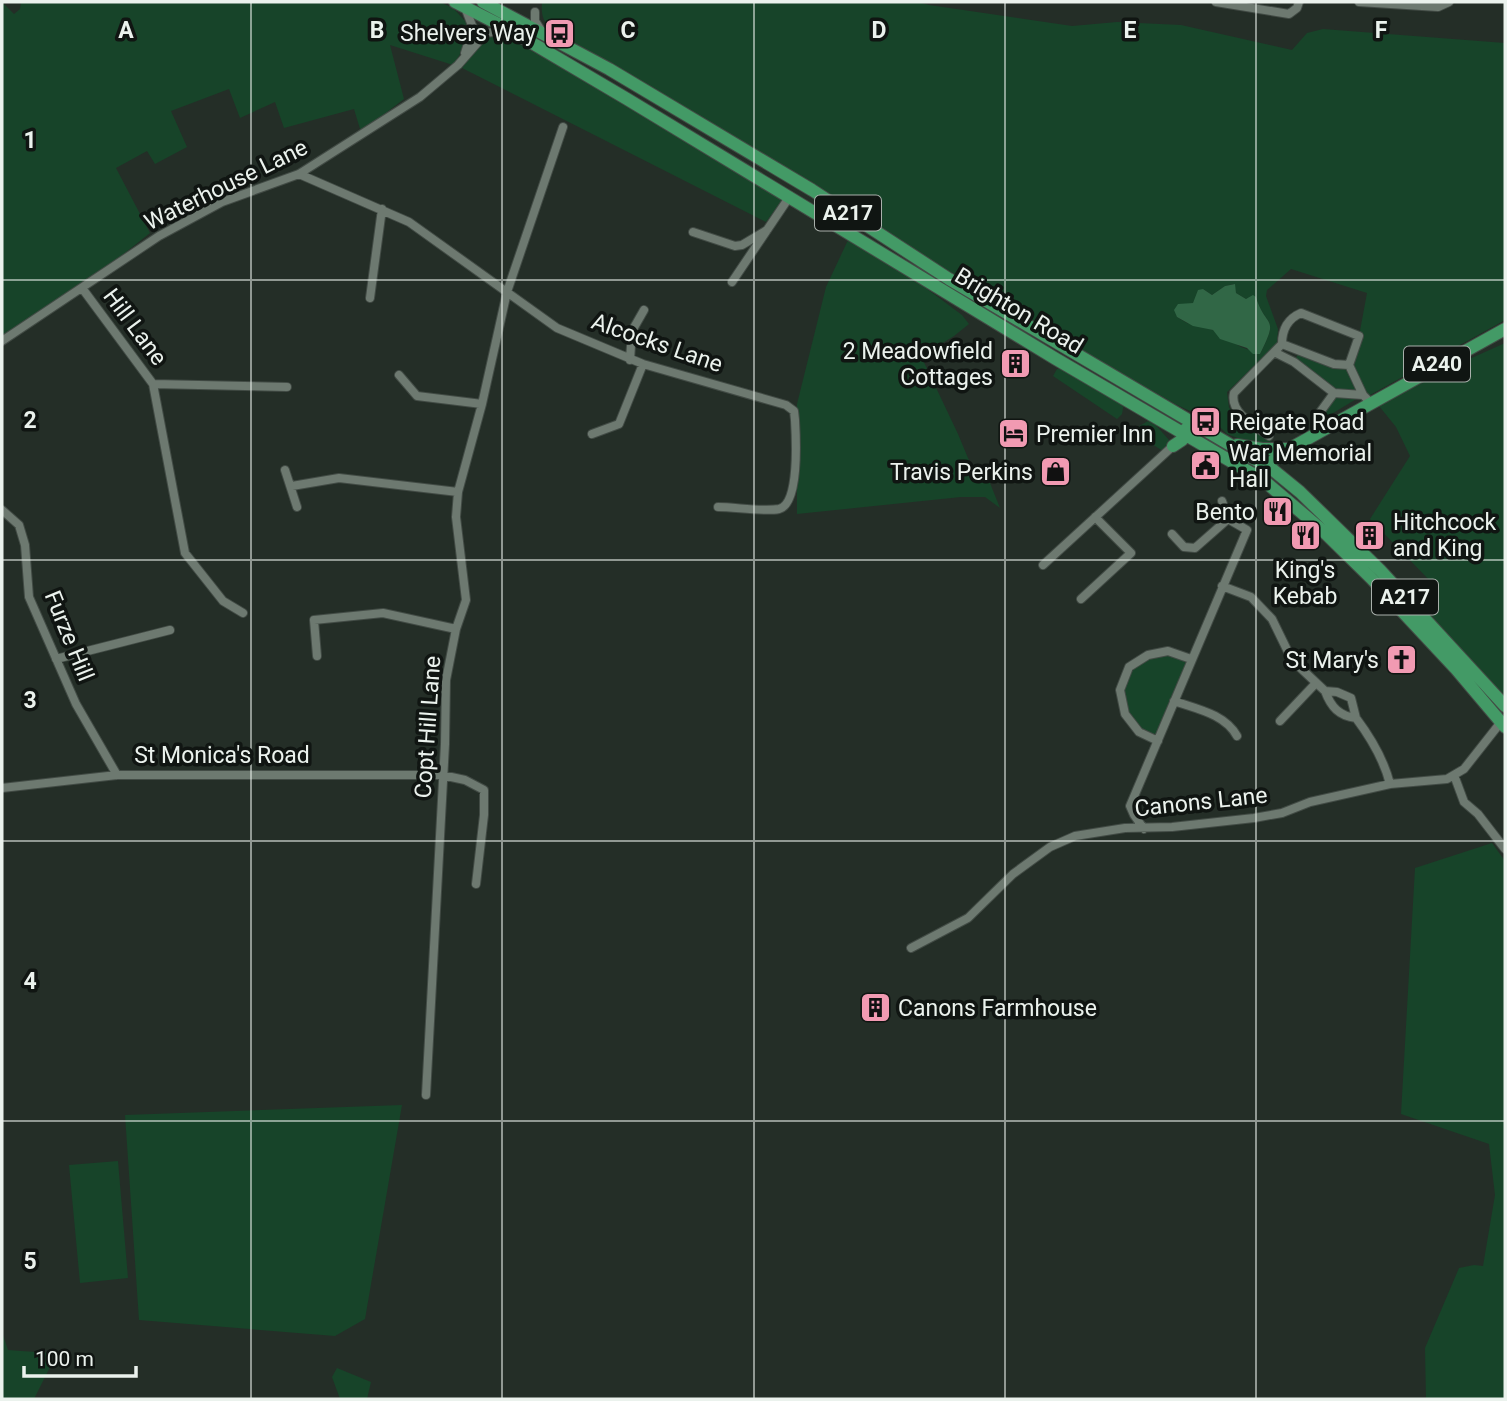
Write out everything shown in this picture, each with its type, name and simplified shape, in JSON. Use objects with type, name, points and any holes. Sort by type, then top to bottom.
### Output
[{"type":"highway","name":"Brighton Road","points":[[483,2],[609,69],[843,210],[949,279],[1284,478],[1380,570],[1505,706]]},
{"type":"highway","name":"Brighton Road","points":[[459,4],[510,30],[790,196],[1056,359],[1258,477],[1293,504],[1371,578],[1504,722]]},
{"type":"highway","points":[[525,24],[527,33],[545,51]]},
{"type":"highway","name":"A240","points":[[1264,465],[1367,398],[1505,329]]},
{"type":"highway","points":[[1173,446],[1179,443],[1185,434],[1184,418]]},
{"type":"highway","points":[[1163,422],[1175,438],[1173,446]]},
{"type":"highway","points":[[1226,442],[1257,449],[1289,449]]},
{"type":"highway","points":[[1284,478],[1280,464],[1289,449]]},
{"type":"highway","points":[[1258,477],[1264,465]]},
{"type":"street","points":[[537,2],[535,21],[546,37]]},
{"type":"street","points":[[1216,2],[1289,14],[1297,8],[1299,2]]},
{"type":"street","points":[[1359,2],[1438,7],[1449,2]]},
{"type":"street","points":[[459,4],[471,19],[473,28],[463,60]]},
{"type":"street","points":[[525,24],[535,12]]},
{"type":"street","name":"Waterhouse Lane","points":[[2,341],[159,236],[222,202],[299,174],[420,97],[463,60],[486,33],[510,30]]},
{"type":"street","name":"Copt Hill Lane","points":[[426,1095],[446,680],[456,629],[466,600],[456,517],[458,492],[482,404],[507,292],[563,127]]},
{"type":"street","name":"Alcocks Lane","points":[[299,174],[410,222],[557,328],[630,360],[786,405],[794,411],[794,484],[785,506],[775,509],[718,507]]},
{"type":"street","points":[[732,282],[790,196]]},
{"type":"street","points":[[370,298],[382,209]]},
{"type":"street","points":[[693,232],[735,246],[742,245],[770,229]]},
{"type":"street","name":"Hill Lane","points":[[82,288],[153,384],[287,387]]},
{"type":"street","points":[[630,360],[632,331],[644,310]]},
{"type":"street","points":[[1269,436],[1234,406],[1234,393],[1276,353],[1282,344],[1282,330],[1294,316],[1301,313],[1359,336],[1349,365],[1367,398]]},
{"type":"street","points":[[1282,344],[1334,363],[1349,365]]},
{"type":"street","points":[[1294,362],[1299,352]]},
{"type":"street","points":[[1276,353],[1294,362],[1334,393],[1367,398]]},
{"type":"street","points":[[592,434],[619,424],[642,364]]},
{"type":"street","points":[[399,375],[417,396],[482,404]]},
{"type":"street","points":[[153,384],[185,553],[223,601],[243,613]]},
{"type":"street","points":[[1318,415],[1334,393]]},
{"type":"street","points":[[1043,565],[1173,446]]},
{"type":"street","points":[[285,470],[297,507]]},
{"type":"street","points":[[292,486],[339,478],[458,492]]},
{"type":"street","points":[[1125,828],[1130,806],[1247,530],[1228,519],[1222,501]]},
{"type":"street","name":"Furze Hill","points":[[2,510],[19,525],[25,544],[29,597],[76,704],[117,775]]},
{"type":"street","points":[[1081,599],[1131,553],[1095,517]]},
{"type":"street","points":[[1172,534],[1184,547],[1195,548],[1228,519]]},
{"type":"street","points":[[1222,586],[1251,597],[1272,619],[1292,660],[1325,691],[1335,709],[1344,717],[1356,718]]},
{"type":"street","points":[[317,656],[314,620],[383,613],[456,629]]},
{"type":"street","points":[[56,659],[170,630]]},
{"type":"street","points":[[1158,741],[1139,732],[1125,714],[1120,690],[1129,667],[1148,655],[1168,651],[1191,659]]},
{"type":"street","points":[[1280,721],[1316,683]]},
{"type":"street","points":[[1325,691],[1337,692],[1351,698],[1356,718],[1384,763],[1390,784]]},
{"type":"street","points":[[1174,701],[1216,716],[1230,724],[1237,736]]},
{"type":"street","points":[[1504,722],[1464,769],[1454,775],[1464,802],[1478,814],[1505,849]]},
{"type":"street","name":"St Monica's Road","points":[[2,788],[117,775],[442,775],[465,780],[484,790],[484,815],[476,884]]},
{"type":"street","name":"Canons Lane","points":[[911,948],[968,918],[1013,874],[1050,847],[1075,836],[1125,828],[1144,829],[1255,818],[1390,784],[1447,779],[1454,775]]},
{"type":"street","points":[[1130,806],[1144,829]]},
{"type":"shaded area","points":[[2,2],[14,14],[20,9],[21,2],[440,2],[453,8],[466,22],[462,50],[453,65],[390,45],[404,99],[361,132],[354,109],[284,128],[275,102],[240,118],[229,89],[171,111],[187,147],[155,164],[147,151],[116,168],[150,233],[81,288],[2,341]]},
{"type":"shaded area","points":[[542,2],[918,2],[1072,26],[1117,22],[1181,25],[1292,50],[1307,33],[1323,29],[1505,43],[1505,320],[1370,395],[1363,395],[1310,427],[1333,393],[1294,362],[1299,352],[1349,365],[1359,336],[1367,293],[1291,269],[1267,290],[1266,296],[1278,329],[1277,344],[1227,392],[1229,408],[1275,445],[1256,445],[1227,434],[1216,423],[1175,404],[992,298],[575,43],[571,34],[548,25]],"holes":[[[1234,284],[1236,293],[1246,299],[1256,297],[1269,323],[1269,333],[1260,354],[1241,347],[1213,330],[1187,323],[1177,317],[1188,304],[1193,303],[1203,289],[1212,295],[1225,286]]]},
{"type":"shaded area","points":[[491,35],[502,35],[560,66],[783,199],[766,222],[462,68],[481,43]]},
{"type":"shaded area","points":[[849,238],[895,265],[962,315],[969,324],[921,356],[973,470],[990,483],[1000,508],[985,497],[961,497],[797,514],[797,404],[826,287]]},
{"type":"shaded area","points":[[1235,284],[1236,293],[1246,299],[1253,295],[1256,297],[1269,323],[1269,333],[1260,354],[1253,354],[1247,348],[1220,339],[1213,330],[1193,326],[1177,317],[1174,310],[1178,304],[1193,303],[1198,290],[1203,289],[1212,295],[1225,286]]},
{"type":"shaded area","points":[[1505,343],[1505,699],[1418,603],[1434,585],[1370,519],[1410,456],[1396,427],[1379,406],[1425,379]]},
{"type":"shaded area","points":[[1065,368],[1124,403],[1122,414],[1117,419],[1053,376],[1057,369]]},
{"type":"shaded area","points":[[1148,421],[1154,423],[1169,440],[1163,451],[1131,431]]},
{"type":"shaded area","points":[[1168,651],[1191,659],[1158,741],[1133,724],[1123,709],[1121,691],[1126,674],[1132,666],[1144,658]]},
{"type":"shaded area","points":[[1492,843],[1505,861],[1505,1399],[1426,1399],[1425,1348],[1459,1268],[1483,1266],[1495,1195],[1489,1144],[1401,1114],[1415,868]]},
{"type":"shaded area","points":[[402,1105],[365,1319],[335,1336],[139,1320],[125,1115]]},
{"type":"shaded area","points":[[118,1161],[128,1278],[80,1283],[69,1165]]},
{"type":"shaded area","points":[[2,1332],[8,1350],[49,1353],[51,1365],[34,1399],[2,1399]]},
{"type":"shaded area","points":[[337,1368],[371,1382],[367,1399],[340,1399],[332,1377]]},
{"type":"place","name":"Shelvers Way","points":[[559,33]]},
{"type":"place","name":"2 Meadowfield Cottages","points":[[1016,364]]},
{"type":"place","name":"Reigate Road","points":[[1206,422]]},
{"type":"place","name":"Premier Inn","points":[[1013,434]]},
{"type":"place","name":"War Memorial Hall","points":[[1206,466]]},
{"type":"place","name":"Travis Perkins","points":[[1056,472]]},
{"type":"place","name":"Bento","points":[[1278,512]]},
{"type":"place","name":"Hitchcock and King","points":[[1370,535]]},
{"type":"place","name":"King's Kebab","points":[[1305,536]]},
{"type":"place","name":"St Mary's","points":[[1402,660]]},
{"type":"place","name":"Canons Farmhouse","points":[[875,1008]]}]
